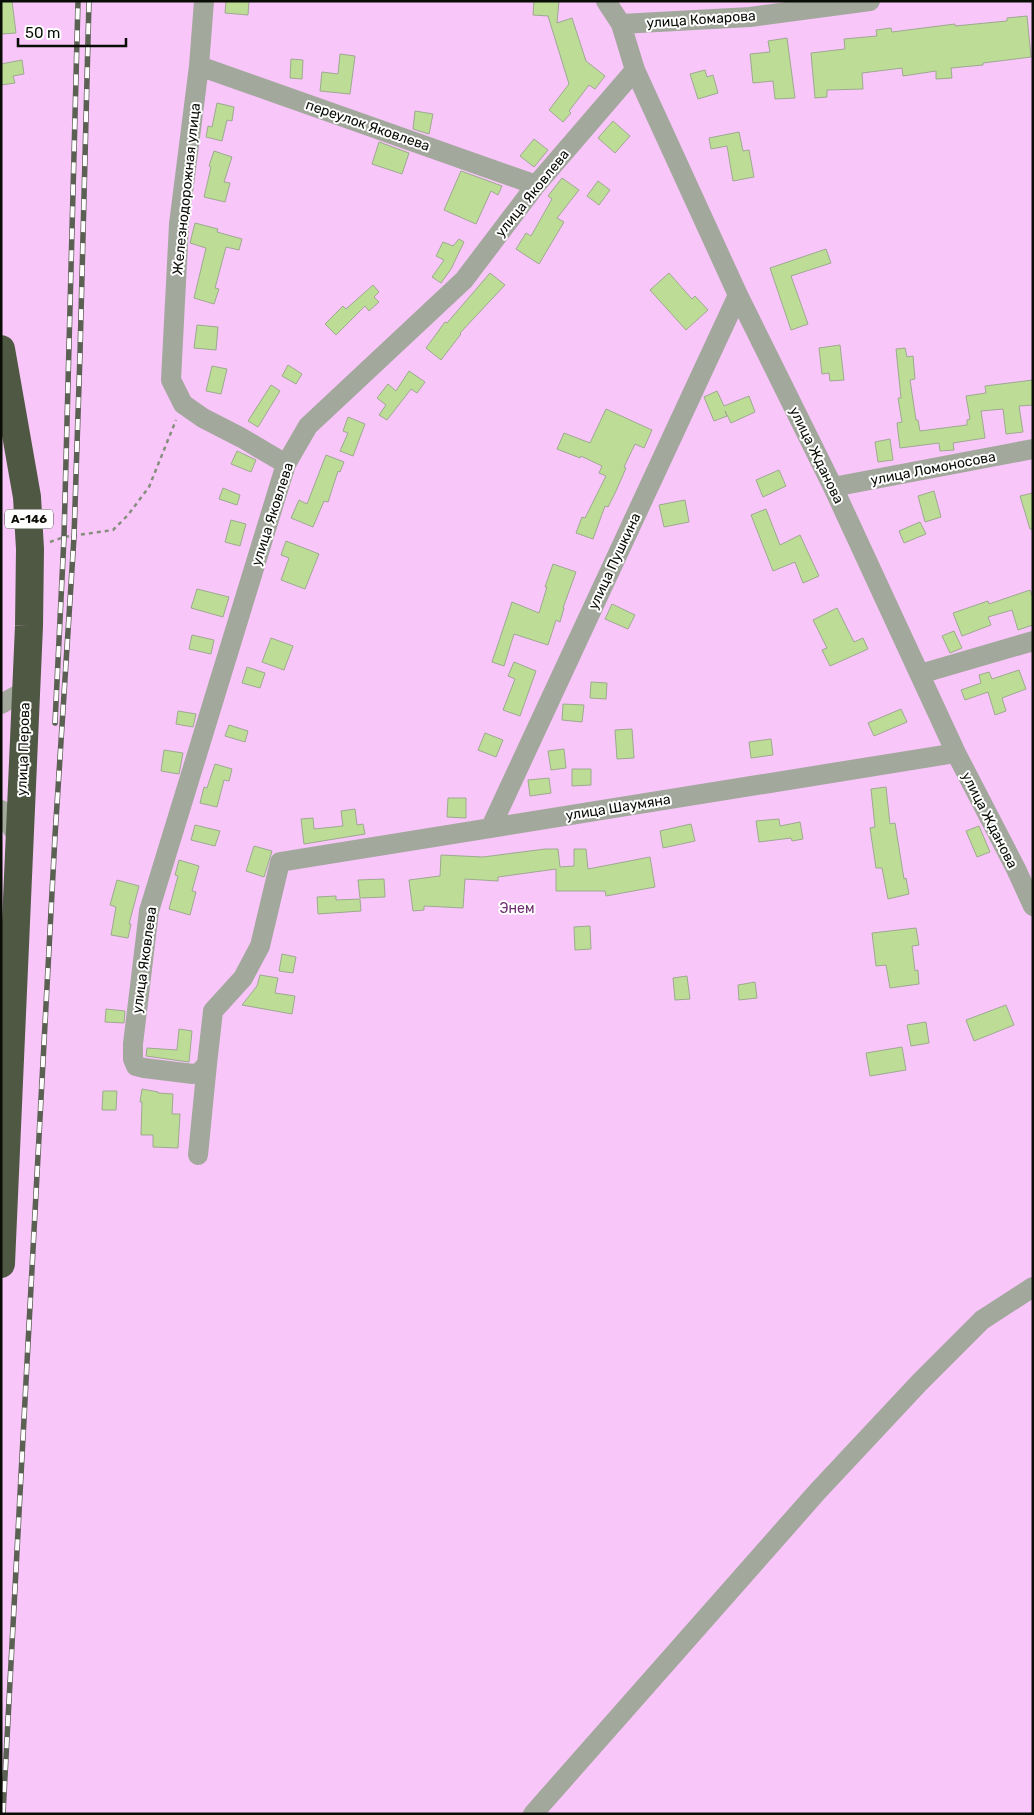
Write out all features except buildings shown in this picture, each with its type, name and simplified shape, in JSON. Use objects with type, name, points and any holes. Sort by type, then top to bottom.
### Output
[{"type":"highway","name":"улица Перова","points":[[1,349],[27,497],[30,549],[26,691],[11,840],[4,1159]]},
{"type":"highway","name":"А-146","points":[[1,1264],[4,1159]]},
{"type":"street","name":"Железнодорожная улица","points":[[183,404],[171,380],[180,224],[200,66],[204,1]]},
{"type":"street","name":"улица Жданова","points":[[606,1],[621,24],[634,70],[738,295],[833,487],[956,753],[1024,867],[1033,906]]},
{"type":"street","name":"улица Комарова","points":[[621,24],[750,17],[870,1]]},
{"type":"street","name":"переулок Яковлева","points":[[200,66],[536,185]]},
{"type":"street","name":"улица Яковлева","points":[[207,1064],[200,1072],[193,1074],[136,1066],[133,1059],[133,1044],[149,911],[286,464],[308,426],[464,280],[536,185],[634,70]]},
{"type":"street","name":"улица Пушкина","points":[[490,827],[738,295]]},
{"type":"street","points":[[183,404],[203,418],[286,464]]},
{"type":"street","name":"улица Ломоносова","points":[[833,487],[1033,450]]},
{"type":"street","points":[[920,674],[1033,641]]},
{"type":"street","points":[[1,704],[26,691]]},
{"type":"street","name":"улица Шаумяна","points":[[207,1064],[213,1011],[243,978],[260,946],[280,862],[956,753]]},
{"type":"street","points":[[1,810],[11,840]]},
{"type":"street","points":[[198,1155],[207,1064]]},
{"type":"street","points":[[533,1814],[817,1492],[919,1383],[982,1320],[1033,1287]]},
{"type":"path","points":[[30,549],[64,537],[113,530],[128,515],[150,487],[183,404]]},
{"type":"green space","name":"Энем","points":[[1,1],[1033,1],[1033,1814],[1,1814]]},
{"type":"railway","points":[[55,723],[64,537],[78,1]]},
{"type":"railway","points":[[3,1814],[55,836],[74,537],[89,1]]}]
